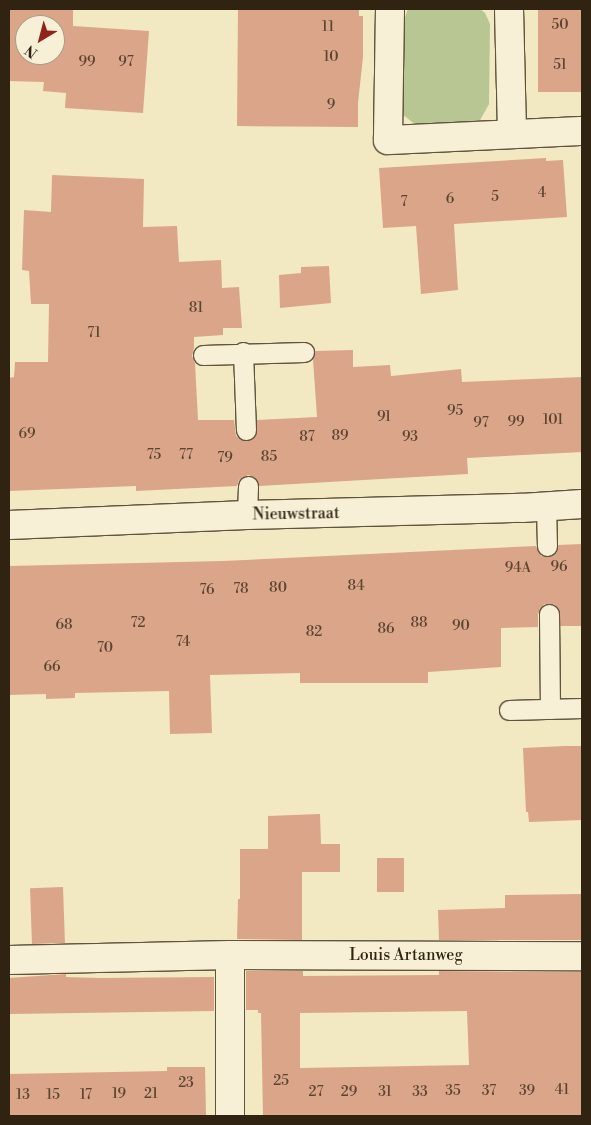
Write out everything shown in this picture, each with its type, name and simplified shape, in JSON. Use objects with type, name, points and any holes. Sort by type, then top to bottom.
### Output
[{"type":"street","points":[[390,9],[388,140],[582,131]]},
{"type":"street","points":[[509,9],[512,133]]},
{"type":"street","name":"Nieuwstraat","points":[[9,525],[582,504]]},
{"type":"street","points":[[230,955],[230,1116]]},
{"type":"street","name":"Louis Artanweg","points":[[9,960],[230,955],[582,956]]},
{"type":"lane","points":[[243,352],[246,430]]},
{"type":"lane","points":[[203,355],[243,352],[304,352]]},
{"type":"lane","points":[[247,515],[248,486]]},
{"type":"lane","points":[[546,506],[546,546]]},
{"type":"lane","points":[[549,614],[550,709]]},
{"type":"lane","points":[[509,710],[582,708]]},
{"type":"green space","points":[[408,9],[480,9],[485,13],[490,24],[489,104],[479,122],[424,127],[412,122],[402,114],[399,105],[401,28]]},
{"type":"building","points":[[9,9],[73,9],[73,26],[149,31],[143,113],[65,108],[66,93],[43,91],[44,82],[9,81]]},
{"type":"building","points":[[238,9],[359,9],[359,16],[363,16],[363,57],[358,103],[358,127],[237,126]]},
{"type":"building","points":[[538,9],[582,9],[582,92],[538,92]]},
{"type":"building","points":[[546,158],[546,161],[563,160],[567,217],[454,224],[458,290],[421,294],[416,226],[383,228],[379,168]]},
{"type":"building","points":[[52,175],[144,179],[143,227],[177,226],[179,262],[221,260],[222,288],[239,287],[242,328],[223,328],[223,335],[194,337],[192,356],[195,363],[198,420],[234,420],[236,436],[246,441],[256,435],[257,420],[317,417],[313,359],[315,351],[353,350],[353,367],[390,365],[391,376],[461,369],[462,382],[582,377],[582,452],[467,458],[468,474],[259,486],[254,477],[248,475],[239,480],[237,486],[136,491],[136,486],[9,491],[9,378],[14,377],[15,362],[48,362],[49,304],[31,304],[29,271],[22,270],[24,210],[51,212]]},
{"type":"building","points":[[329,266],[331,303],[280,308],[279,275],[301,273],[301,267]]},
{"type":"building","points":[[582,544],[582,626],[560,626],[558,608],[554,604],[544,604],[538,614],[538,627],[501,628],[501,667],[428,672],[428,683],[300,683],[300,673],[210,675],[212,733],[170,734],[169,691],[75,693],[75,698],[46,699],[46,694],[9,695],[9,566],[223,561],[536,546],[541,556],[548,557],[557,552],[558,545]]},
{"type":"building","points":[[582,746],[582,820],[529,822],[528,812],[526,812],[523,748]]},
{"type":"building","points":[[320,814],[321,844],[340,844],[340,872],[302,872],[302,940],[237,939],[238,899],[240,899],[240,849],[268,849],[268,816]]},
{"type":"building","points":[[377,858],[404,858],[404,892],[377,892]]},
{"type":"building","points":[[63,887],[65,943],[32,944],[30,888]]},
{"type":"building","points":[[582,894],[582,940],[439,940],[438,910],[505,908],[505,895]]},
{"type":"building","points":[[246,971],[303,971],[303,976],[439,975],[439,971],[582,972],[582,1116],[263,1116],[261,1013],[258,1013],[258,1010],[246,1010]],"holes":[[[467,1011],[469,1065],[300,1068],[300,1013]]]},
{"type":"building","points":[[66,974],[66,977],[100,978],[214,977],[214,1011],[9,1014],[9,978]]},
{"type":"building","points":[[167,1067],[205,1067],[206,1116],[9,1116],[9,1074],[167,1071]]}]
